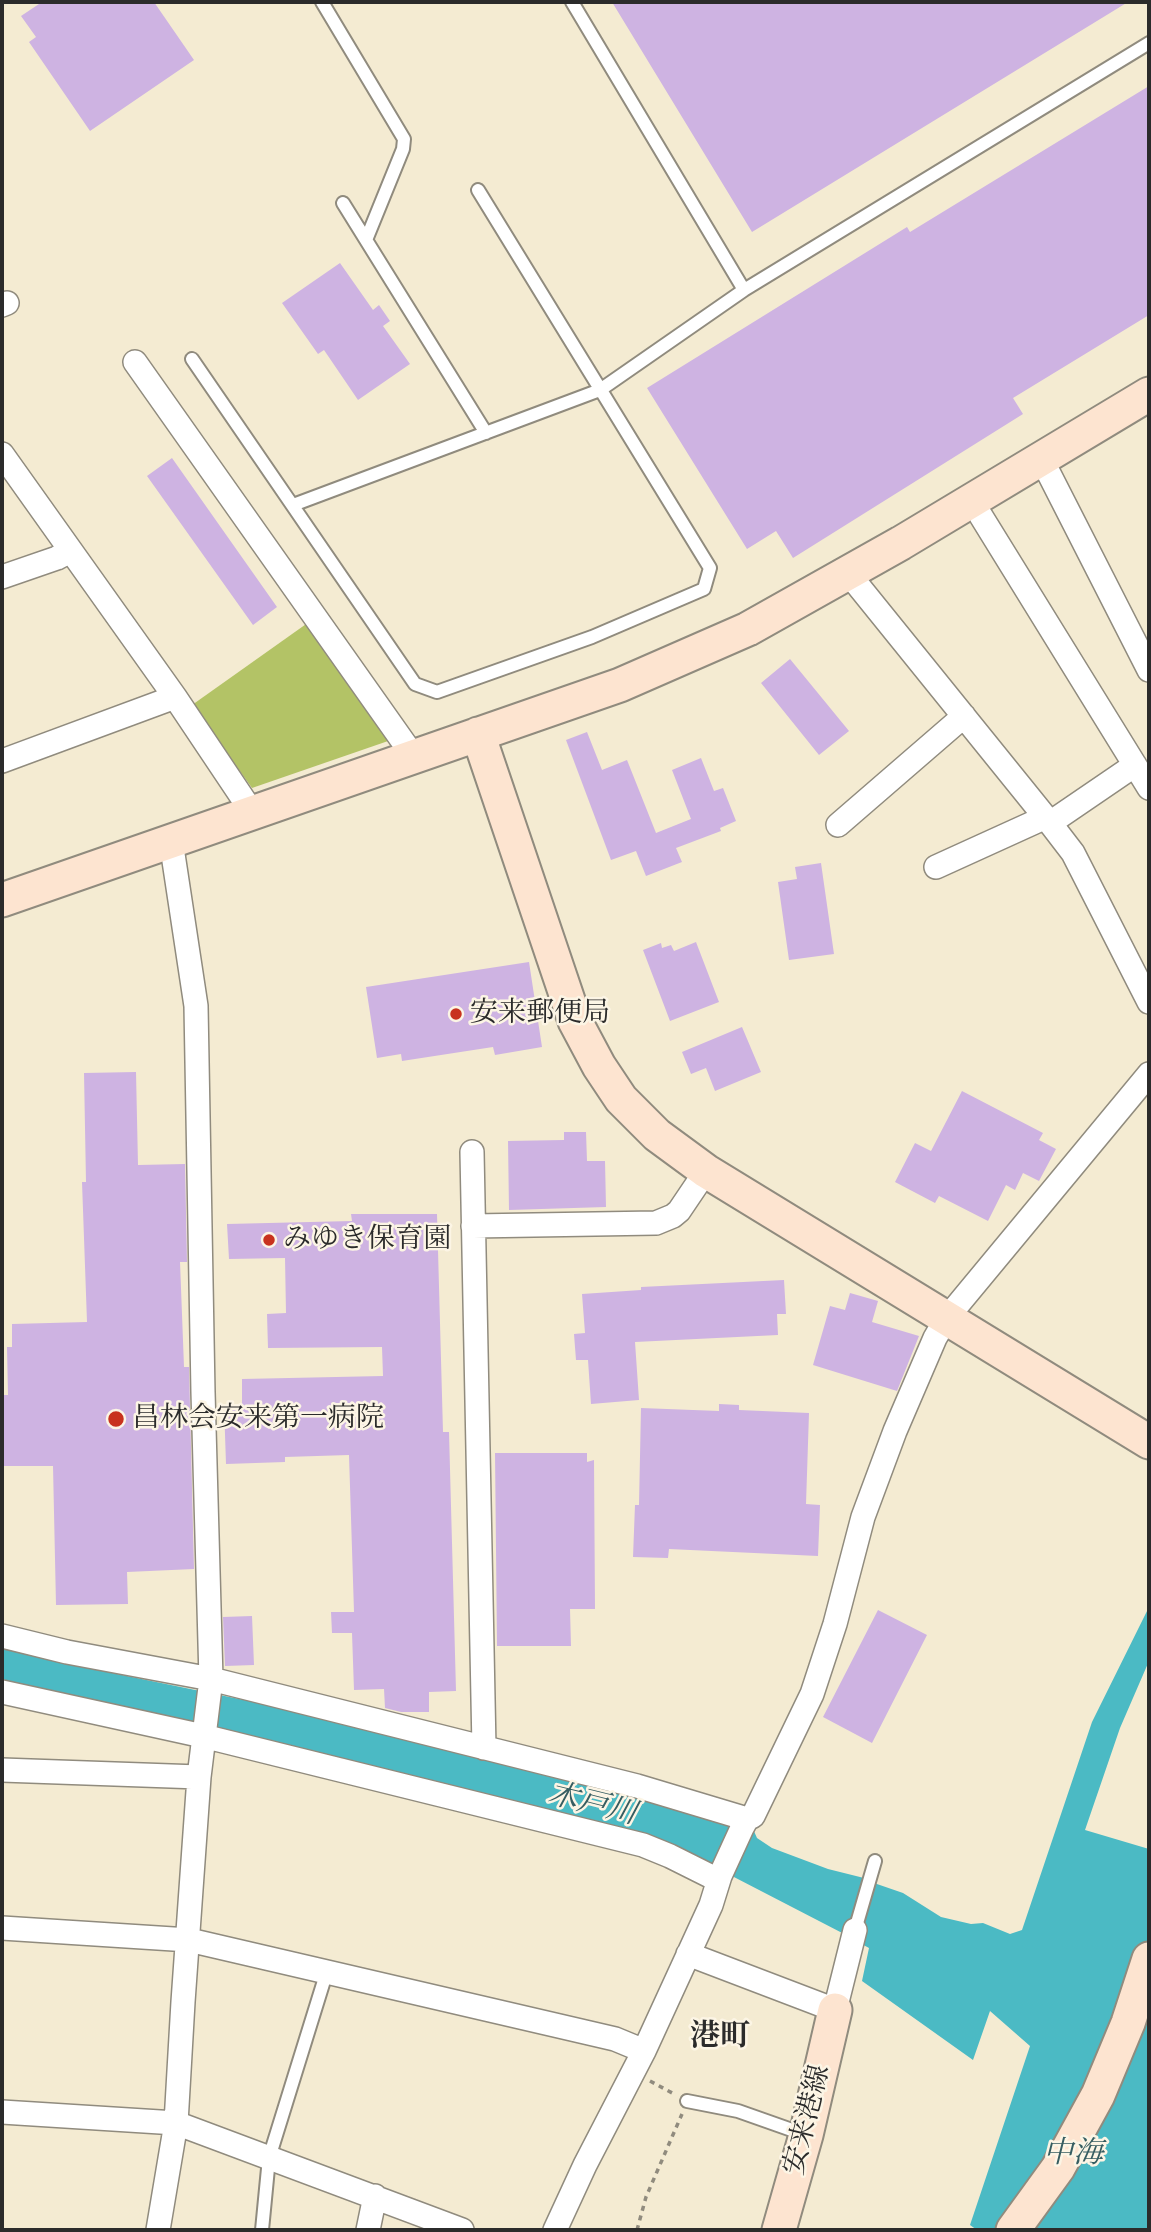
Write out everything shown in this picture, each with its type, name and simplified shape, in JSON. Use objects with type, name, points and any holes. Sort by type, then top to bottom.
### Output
[{"type":"street","points":[[135,362],[414,757]]},
{"type":"street","points":[[2,900],[620,685],[748,629],[1042,460],[1149,394]]},
{"type":"street","points":[[2,454],[175,697],[251,812]]},
{"type":"street","points":[[1042,460],[1149,670]]},
{"type":"street","points":[[981,516],[1149,788]]},
{"type":"street","points":[[2,578],[70,551]]},
{"type":"street","points":[[848,573],[1073,853],[1149,1002]]},
{"type":"street","points":[[2,761],[175,697]]},
{"type":"street","points":[[838,825],[964,716]]},
{"type":"street","points":[[478,734],[575,1021],[621,1099],[657,1135],[706,1171],[1149,1442]]},
{"type":"street","points":[[936,867],[1048,820],[1135,765]]},
{"type":"street","points":[[158,2230],[176,2123],[203,1734],[210,1683],[196,1006],[171,841]]},
{"type":"street","points":[[555,2230],[711,1905],[719,1878],[745,1823],[753,1815],[812,1694],[835,1624],[863,1517],[930,1350],[946,1319],[1149,1074]]},
{"type":"street","points":[[472,1152],[484,1748]]},
{"type":"street","points":[[473,1227],[656,1223],[679,1211],[706,1171]]},
{"type":"street","points":[[2,1636],[637,1786],[745,1823]]},
{"type":"street","points":[[2,1692],[203,1734],[643,1845],[719,1878]]},
{"type":"street","points":[[2,1769],[200,1777]]},
{"type":"street","points":[[2,1928],[189,1940],[615,2039],[638,2061]]},
{"type":"street","points":[[688,1954],[835,2010],[855,1930]]},
{"type":"street","points":[[1013,2230],[1058,2168],[1098,2095],[1129,2023],[1149,1959]]},
{"type":"street","name":"安来港線","points":[[779,2230],[806,2135],[835,2010]]},
{"type":"street","points":[[2,2112],[176,2123],[463,2230]]},
{"type":"street","points":[[368,2230],[375,2196]]},
{"type":"lane","points":[[322,2],[404,139],[403,149],[366,240]]},
{"type":"lane","points":[[572,2],[744,290]]},
{"type":"lane","points":[[293,505],[600,390],[744,290],[1149,43]]},
{"type":"lane","points":[[192,359],[415,684],[437,692],[592,637],[704,589],[710,568],[478,190]]},
{"type":"lane","points":[[343,204],[486,433]]},
{"type":"lane","points":[[855,1930],[874,1866]]},
{"type":"lane","points":[[262,2230],[269,2158],[327,1971]]},
{"type":"lane","points":[[687,2101],[738,2111],[806,2135]]},
{"type":"path","points":[[637,2230],[646,2197],[687,2101],[638,2061]]},
{"type":"green space","points":[[309,622],[391,740],[252,788],[192,705]]},
{"type":"water","name":"中海","points":[[1149,1607],[1149,1661],[1120,1728],[1085,1830],[1149,1849],[1149,2230],[977,2230],[970,2225],[1030,2046],[990,2011],[973,2060],[862,1981],[869,1948],[858,1942],[874,1883],[903,1893],[941,1917],[971,1924],[983,1923],[1010,1934],[1022,1930],[1092,1722]]},
{"type":"water","name":"木戸川","points":[[2,1646],[44,1659],[332,1718],[597,1784],[753,1829],[757,1838],[772,1848],[828,1869],[864,1878],[848,1936],[732,1876],[2,1679]]},
{"type":"building","points":[[42,2],[154,2],[194,60],[90,131],[29,42],[36,37],[21,16]]},
{"type":"building","points":[[612,2],[1128,2],[752,232]]},
{"type":"building","points":[[1149,86],[1149,315],[1013,398],[1023,414],[793,558],[776,531],[747,549],[647,388],[907,227],[910,232]]},
{"type":"building","points":[[340,263],[373,310],[379,305],[390,321],[383,326],[410,364],[358,400],[324,350],[318,354],[282,303]]},
{"type":"building","points":[[172,458],[277,607],[253,625],[147,476]]},
{"type":"building","points":[[790,659],[849,731],[819,755],[761,683]]},
{"type":"building","points":[[587,732],[602,770],[627,760],[656,833],[691,819],[672,770],[701,758],[714,791],[723,788],[736,821],[720,828],[721,831],[676,848],[682,862],[646,876],[636,851],[611,860],[566,740]]},
{"type":"building","points":[[821,863],[834,954],[789,960],[778,882],[797,879],[795,867]]},
{"type":"building","points":[[696,942],[719,1002],[670,1021],[643,950],[661,943],[662,948],[671,945],[674,951]]},
{"type":"building","points":[[529,962],[542,1047],[495,1055],[493,1047],[402,1061],[401,1054],[377,1058],[366,987]]},
{"type":"building","points":[[742,1027],[761,1072],[715,1091],[706,1068],[691,1074],[682,1052]]},
{"type":"building","points":[[136,1072],[138,1165],[185,1164],[187,1262],[180,1262],[184,1367],[189,1367],[194,1569],[127,1572],[128,1604],[56,1605],[53,1466],[2,1466],[2,1395],[8,1395],[7,1347],[12,1347],[12,1324],[87,1322],[82,1182],[86,1182],[84,1073]]},
{"type":"building","points":[[962,1091],[1043,1133],[1039,1140],[1056,1149],[1039,1181],[1023,1173],[1015,1190],[1006,1185],[988,1221],[939,1196],[935,1203],[895,1182],[915,1143],[931,1151]]},
{"type":"building","points":[[564,1132],[586,1132],[587,1161],[605,1161],[606,1207],[509,1210],[508,1141],[564,1140]]},
{"type":"building","points":[[351,1214],[437,1214],[443,1432],[449,1432],[456,1691],[429,1692],[429,1712],[401,1712],[385,1708],[384,1689],[354,1690],[352,1633],[332,1633],[331,1612],[354,1612],[349,1455],[285,1457],[285,1462],[226,1464],[224,1405],[242,1404],[242,1379],[383,1376],[382,1347],[268,1348],[267,1314],[286,1313],[285,1258],[229,1259],[227,1224],[352,1221]]},
{"type":"building","points":[[784,1280],[786,1314],[777,1314],[778,1335],[635,1342],[639,1400],[591,1404],[588,1360],[576,1360],[574,1334],[585,1333],[582,1294],[641,1290],[641,1287]]},
{"type":"building","points":[[850,1293],[878,1301],[872,1322],[919,1336],[897,1391],[813,1365],[830,1306],[845,1310]]},
{"type":"building","points":[[719,1404],[739,1405],[739,1410],[809,1413],[806,1504],[820,1505],[818,1556],[669,1549],[668,1558],[633,1557],[635,1505],[639,1505],[641,1408],[719,1411]]},
{"type":"building","points":[[495,1453],[587,1453],[587,1462],[594,1460],[595,1609],[570,1609],[571,1646],[497,1646]]},
{"type":"building","points":[[878,1610],[927,1635],[872,1743],[823,1717]]},
{"type":"building","points":[[252,1616],[254,1665],[225,1666],[223,1617]]},
{"type":"place","name":"安来郵便局","points":[[456,1014]]},
{"type":"place","name":"みゆき保育園","points":[[269,1240]]},
{"type":"place","name":"昌林会安来第一病院","points":[[116,1419]]},
{"type":"district","name":"港町","points":[[720,2037]]}]
